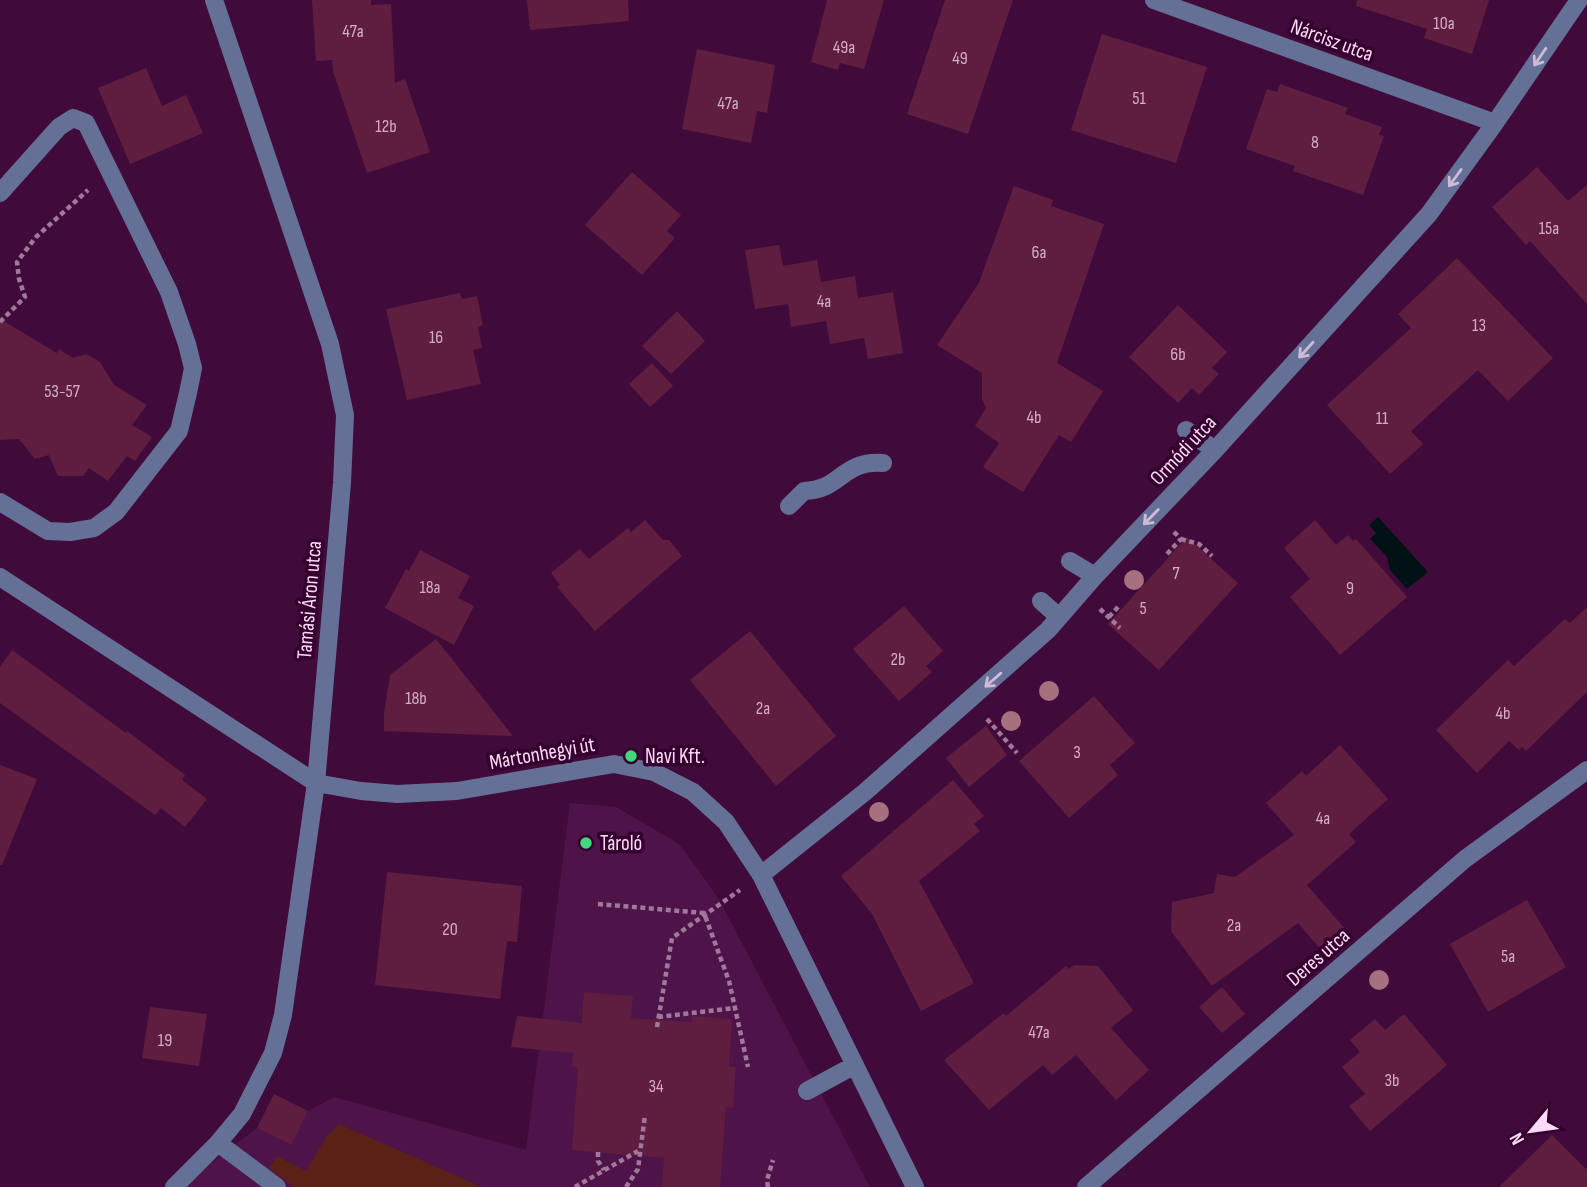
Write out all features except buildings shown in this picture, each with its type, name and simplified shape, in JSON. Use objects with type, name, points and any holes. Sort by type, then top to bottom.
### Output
[{"type":"street","name":"Tamási Áron utca","points":[[174,1187],[218,1143],[242,1114],[273,1053],[283,1015],[316,783],[341,497],[345,415],[330,344],[214,0]]},
{"type":"street","name":"Nárcisz utca","points":[[1154,0],[1495,123]]},
{"type":"street","name":"Ormódi utca","points":[[761,875],[865,792],[1059,617],[1429,214],[1579,0]]},
{"type":"street","points":[[0,502],[48,531],[70,532],[94,528],[116,512],[179,431],[193,368],[169,292],[86,123],[73,118],[59,127],[2,188]]},
{"type":"street","points":[[1186,429],[1214,450]]},
{"type":"street","points":[[789,506],[804,491],[817,491],[831,485],[851,467],[868,462],[883,463]]},
{"type":"street","points":[[1070,561],[1095,576]]},
{"type":"street","name":"Mártonhegyi út","points":[[0,577],[316,783],[397,794],[457,791],[614,764],[654,772],[693,792],[726,822],[761,875],[915,1187]]},
{"type":"street","points":[[1041,601],[1059,617]]},
{"type":"street","name":"Deres utca","points":[[1086,1187],[1465,859],[1587,770]]},
{"type":"street","points":[[807,1091],[855,1065]]},
{"type":"street","points":[[218,1143],[277,1187]]},
{"type":"path","points":[[0,322],[24,297],[17,262],[36,237],[92,186],[114,177]]},
{"type":"path","points":[[1181,539],[1199,544],[1212,556]]},
{"type":"path","points":[[1109,617],[1119,606]]},
{"type":"path","points":[[971,699],[1017,753]]},
{"type":"path","points":[[657,1027],[672,938],[721,903]]},
{"type":"path","points":[[598,904],[704,913]]},
{"type":"path","points":[[704,913],[729,981],[748,1068]]},
{"type":"path","points":[[658,1017],[735,1008]]},
{"type":"path","points":[[625,1187],[638,1169],[645,1115]]},
{"type":"path","points":[[577,1187],[639,1150]]},
{"type":"path","points":[[598,1152],[598,1161],[604,1170]]},
{"type":"path","points":[[768,1187],[766,1180],[773,1160]]},
{"type":"shaded area","points":[[1378,517],[1428,572],[1407,589],[1390,570],[1387,557],[1370,539],[1376,533],[1369,525]]},
{"type":"shaded area","points":[[570,803],[616,807],[679,844],[721,903],[870,1187],[180,1187],[257,1128],[292,1145],[308,1111],[334,1097],[526,1150]]},
{"type":"shaded area","points":[[339,1124],[482,1187],[294,1187],[269,1168],[277,1156],[306,1171],[327,1136]]},
{"type":"place","name":"Navi Kft.","points":[[631,756]]},
{"type":"place","name":"Tároló","points":[[586,843]]}]
